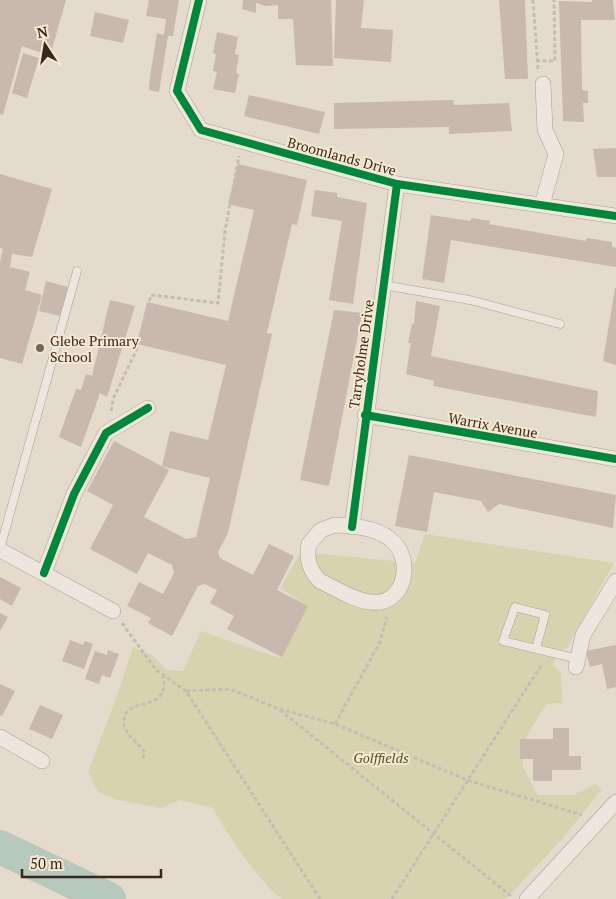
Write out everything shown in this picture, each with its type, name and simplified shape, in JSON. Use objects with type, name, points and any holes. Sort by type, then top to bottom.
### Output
[{"type":"street","name":"Broomlands Drive","points":[[199,0],[177,91],[201,130],[397,184],[616,216]]},
{"type":"street","points":[[542,205],[556,154],[545,130],[543,84]]},
{"type":"street","name":"Tarryholme Drive","points":[[352,527],[365,415],[397,184]]},
{"type":"street","points":[[44,574],[74,494],[106,433],[148,408]]},
{"type":"street","name":"Warrix Avenue","points":[[365,415],[616,459]]},
{"type":"street","points":[[342,525],[352,527],[383,534],[398,546],[403,555],[405,563],[404,579],[395,594],[384,601],[371,603],[354,597],[320,581],[311,570],[308,550],[314,536],[328,527],[342,525]]},
{"type":"street","points":[[0,550],[113,611]]},
{"type":"street","points":[[577,663],[583,635],[616,581]]},
{"type":"street","points":[[0,737],[42,761]]},
{"type":"street","points":[[527,899],[616,802]]},
{"type":"lane","points":[[0,550],[77,271]]},
{"type":"lane","points":[[383,285],[470,300],[560,324]]},
{"type":"lane","points":[[536,649],[546,615],[514,607],[503,641],[536,649],[577,663]]},
{"type":"path","points":[[533,0],[536,61],[543,84]]},
{"type":"path","points":[[536,61],[555,61],[554,0]]},
{"type":"path","points":[[106,433],[114,398],[136,351],[151,295],[218,303],[225,231],[242,142]]},
{"type":"path","points":[[335,724],[380,642],[386,618],[384,601]]},
{"type":"path","points":[[113,611],[156,670],[186,691],[320,899]]},
{"type":"path","points":[[392,899],[542,663],[548,662]]},
{"type":"path","points":[[142,758],[145,754],[143,748],[125,729],[123,721],[125,715],[136,706],[153,701],[164,693],[163,675]]},
{"type":"path","points":[[186,691],[230,689],[279,709],[335,724],[467,780],[600,820]]},
{"type":"path","points":[[279,709],[516,899]]},
{"type":"green space","name":"Golffields","points":[[425,534],[614,563],[566,649],[558,651],[553,666],[561,672],[562,703],[546,704],[523,743],[523,767],[538,795],[573,795],[595,784],[602,789],[563,838],[506,899],[282,899],[254,870],[226,831],[213,808],[180,800],[161,808],[118,800],[98,792],[88,772],[117,696],[133,647],[152,655],[166,670],[183,671],[201,631],[279,658],[308,606],[280,588],[301,552],[415,563]]},
{"type":"building","points":[[0,0],[66,0],[50,56],[22,46],[3,115],[0,114]]},
{"type":"building","points":[[149,0],[179,0],[173,36],[168,36],[159,92],[149,90],[150,77],[157,33],[164,35],[166,19],[146,16]]},
{"type":"building","points":[[243,0],[331,0],[333,66],[296,65],[293,19],[278,19],[278,5],[265,6],[256,3],[256,13],[242,9]]},
{"type":"building","points":[[336,0],[364,0],[361,28],[393,30],[391,62],[334,58]]},
{"type":"building","points":[[499,0],[525,0],[528,79],[505,79]]},
{"type":"building","points":[[592,0],[613,0],[615,20],[581,20],[582,90],[588,91],[588,103],[583,103],[584,122],[563,121],[559,1],[592,2]]},
{"type":"building","points":[[95,12],[129,20],[123,43],[90,36]]},
{"type":"building","points":[[217,32],[238,37],[235,54],[239,55],[236,73],[239,74],[235,93],[213,89],[217,72],[213,71],[216,54],[213,53]]},
{"type":"building","points":[[23,53],[39,58],[27,98],[12,93]]},
{"type":"building","points":[[249,95],[325,112],[319,134],[244,116]]},
{"type":"building","points":[[453,100],[454,105],[509,103],[512,131],[449,134],[449,127],[334,129],[334,103]]},
{"type":"building","points":[[616,148],[616,177],[597,177],[593,149]]},
{"type":"building","points":[[238,164],[307,180],[297,225],[292,224],[267,333],[272,334],[228,533],[218,552],[220,558],[253,575],[269,544],[294,556],[277,590],[308,606],[282,657],[227,629],[234,616],[210,603],[217,590],[205,584],[198,586],[172,636],[148,623],[151,618],[127,606],[139,582],[163,594],[174,573],[172,565],[148,553],[137,574],[90,549],[113,505],[87,491],[114,441],[169,470],[144,517],[186,539],[196,537],[210,478],[162,466],[170,431],[208,440],[226,365],[137,344],[147,302],[228,321],[254,210],[228,204]]},
{"type":"building","points":[[0,174],[52,189],[32,257],[12,254],[10,267],[30,272],[25,290],[42,295],[22,364],[0,358],[0,262],[3,249],[0,248]]},
{"type":"building","points":[[315,190],[337,193],[337,197],[367,203],[353,304],[329,300],[342,221],[311,216]]},
{"type":"building","points":[[431,215],[470,221],[472,218],[490,221],[489,224],[586,241],[587,238],[612,242],[612,247],[616,248],[616,267],[451,240],[444,283],[422,279]]},
{"type":"building","points":[[46,281],[68,287],[60,316],[39,311]]},
{"type":"building","points":[[616,288],[616,365],[603,361]]},
{"type":"building","points":[[110,300],[135,306],[107,397],[100,393],[81,447],[59,437],[76,389],[81,390],[86,374],[92,376]]},
{"type":"building","points":[[416,301],[440,306],[431,356],[598,391],[596,417],[433,386],[434,381],[406,374],[411,343],[408,343],[412,324],[414,324]]},
{"type":"building","points":[[334,310],[362,313],[329,486],[300,480]]},
{"type":"building","points":[[409,455],[616,495],[613,528],[499,504],[488,512],[481,501],[434,492],[427,532],[395,526]]},
{"type":"building","points":[[0,577],[21,588],[12,606],[0,599]]},
{"type":"building","points":[[0,613],[8,617],[0,631]]},
{"type":"building","points":[[70,640],[83,645],[85,641],[93,644],[84,669],[62,661]]},
{"type":"building","points":[[616,645],[616,687],[607,689],[602,664],[590,667],[586,651]]},
{"type":"building","points":[[108,650],[119,654],[110,678],[102,675],[99,684],[85,679],[95,651],[107,655]]},
{"type":"building","points":[[0,684],[15,691],[2,716],[0,715]]},
{"type":"building","points":[[40,705],[63,715],[52,739],[29,729]]},
{"type":"building","points":[[553,728],[569,728],[569,756],[581,756],[581,770],[552,770],[552,781],[533,781],[533,759],[520,759],[520,739],[553,739]]},
{"type":"waterway","points":[[0,847],[109,899]]},
{"type":"cycle path","points":[[199,0],[177,91],[201,130],[397,184],[616,216]]},
{"type":"cycle path","points":[[352,527],[397,184]]},
{"type":"cycle path","points":[[44,573],[74,494],[106,433],[148,408]]},
{"type":"cycle path","points":[[365,415],[616,459]]},
{"type":"place","name":"Glebe Primary School","points":[[40,348]]}]
